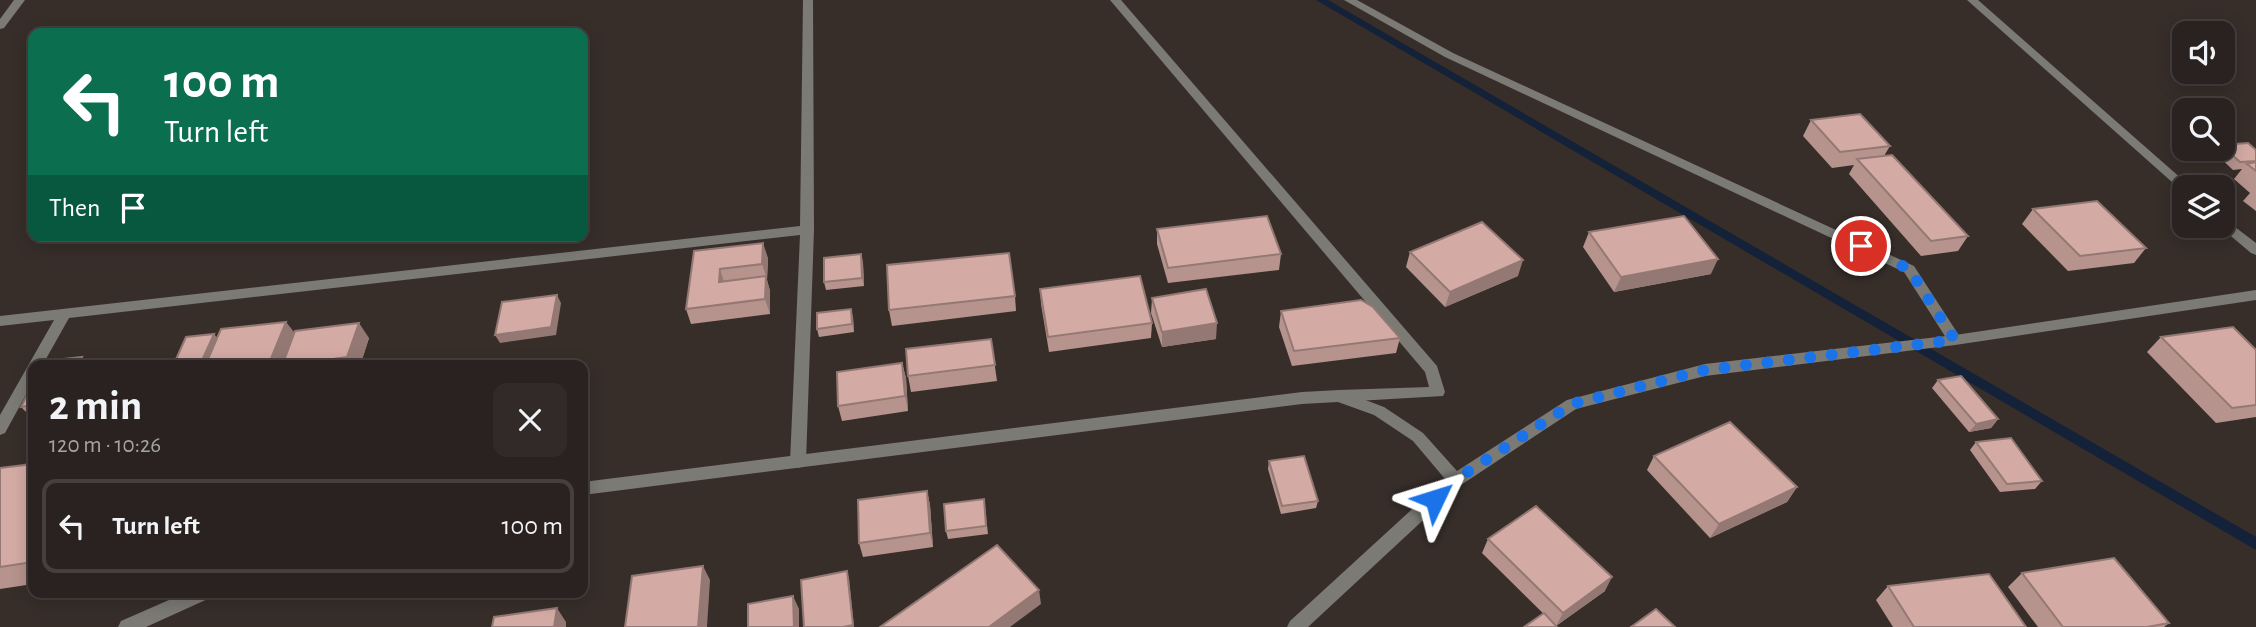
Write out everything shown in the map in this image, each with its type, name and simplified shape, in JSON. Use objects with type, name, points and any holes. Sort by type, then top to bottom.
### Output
[{"type":"street","points":[[0,26],[20,0]]},
{"type":"street","points":[[798,462],[807,230],[808,0]]},
{"type":"street","points":[[588,488],[1302,398],[1438,392],[1432,370],[1115,0]]},
{"type":"street","points":[[1349,0],[1449,55],[1909,269],[1955,340]]},
{"type":"street","points":[[1972,0],[2172,176]]},
{"type":"street","points":[[0,321],[807,230]]},
{"type":"street","points":[[2235,232],[2256,250]]},
{"type":"street","points":[[1296,627],[1455,480],[1572,404],[1705,370],[1955,340],[2256,295]]},
{"type":"street","points":[[38,360],[64,314]]},
{"type":"street","points":[[0,429],[28,379]]},
{"type":"street","points":[[1339,396],[1379,411],[1418,437],[1455,480]]},
{"type":"street","points":[[127,627],[193,598]]},
{"type":"building","points":[[1860,114],[1890,146],[1840,152],[1811,120]]},
{"type":"building","points":[[2248,143],[2256,150],[2256,161],[2240,162],[2235,158],[2235,144]]},
{"type":"building","points":[[1892,155],[1968,236],[1931,241],[1857,159]]},
{"type":"building","points":[[2256,162],[2256,171],[2247,164]]},
{"type":"building","points":[[2097,201],[2146,248],[2080,256],[2033,209]]},
{"type":"building","points":[[1267,216],[1281,254],[1168,268],[1157,229]]},
{"type":"building","points":[[1684,216],[1718,259],[1621,277],[1589,232]]},
{"type":"building","points":[[1482,222],[1523,260],[1450,292],[1410,252]]},
{"type":"building","points":[[763,243],[762,264],[720,269],[719,282],[766,276],[765,299],[686,309],[694,251]]},
{"type":"building","points":[[1009,253],[1015,296],[889,310],[887,265]]},
{"type":"building","points":[[861,254],[862,278],[824,282],[824,258]]},
{"type":"building","points":[[1140,276],[1152,323],[1048,337],[1040,289]]},
{"type":"building","points":[[1206,289],[1217,323],[1162,332],[1152,298]]},
{"type":"building","points":[[557,295],[551,327],[495,335],[502,302]]},
{"type":"building","points":[[1361,300],[1373,307],[1400,338],[1294,351],[1281,311]]},
{"type":"building","points":[[851,309],[852,324],[817,329],[817,313]]},
{"type":"building","points":[[286,322],[270,360],[208,360],[221,329]]},
{"type":"building","points":[[359,323],[347,357],[325,360],[284,360],[295,331]]},
{"type":"building","points":[[2233,327],[2256,350],[2256,405],[2232,408],[2161,337]]},
{"type":"building","points":[[214,334],[202,360],[176,360],[186,337]]},
{"type":"building","points":[[991,339],[995,365],[908,376],[906,349]]},
{"type":"building","points":[[82,357],[80,360],[55,360]]},
{"type":"building","points":[[902,363],[905,396],[838,406],[837,372]]},
{"type":"building","points":[[1961,376],[1998,419],[1976,424],[1938,380]]},
{"type":"building","points":[[28,394],[28,406],[21,407]]},
{"type":"building","points":[[1730,422],[1797,487],[1719,524],[1654,456]]},
{"type":"building","points":[[2011,438],[2042,481],[2007,484],[1976,442]]},
{"type":"building","points":[[1304,456],[1318,501],[1282,506],[1269,461]]},
{"type":"building","points":[[28,465],[28,563],[0,567],[0,468]]},
{"type":"building","points":[[927,491],[930,533],[859,543],[858,500]]},
{"type":"building","points":[[984,499],[986,526],[946,531],[944,504]]},
{"type":"building","points":[[1536,506],[1612,577],[1563,613],[1488,539]]},
{"type":"building","points":[[997,545],[1039,590],[989,627],[880,627]]},
{"type":"building","points":[[2114,558],[2169,623],[2147,627],[2063,627],[2022,573]]},
{"type":"building","points":[[703,566],[698,627],[625,627],[632,576]]},
{"type":"building","points":[[847,571],[853,625],[804,627],[801,580]]},
{"type":"building","points":[[1989,574],[2026,627],[1914,627],[1888,586]]},
{"type":"building","points":[[793,596],[794,627],[748,627],[748,604]]},
{"type":"building","points":[[557,608],[554,627],[492,627],[494,617]]},
{"type":"building","points":[[1656,609],[1675,627],[1631,627]]},
{"type":"building","points":[[1544,613],[1557,627],[1524,627]]},
{"type":"waterway","points":[[1321,0],[2256,544]]},
{"type":"route","points":[[1435,499],[1455,480],[1572,404],[1705,370],[1955,340],[1909,269],[1861,246]]}]
